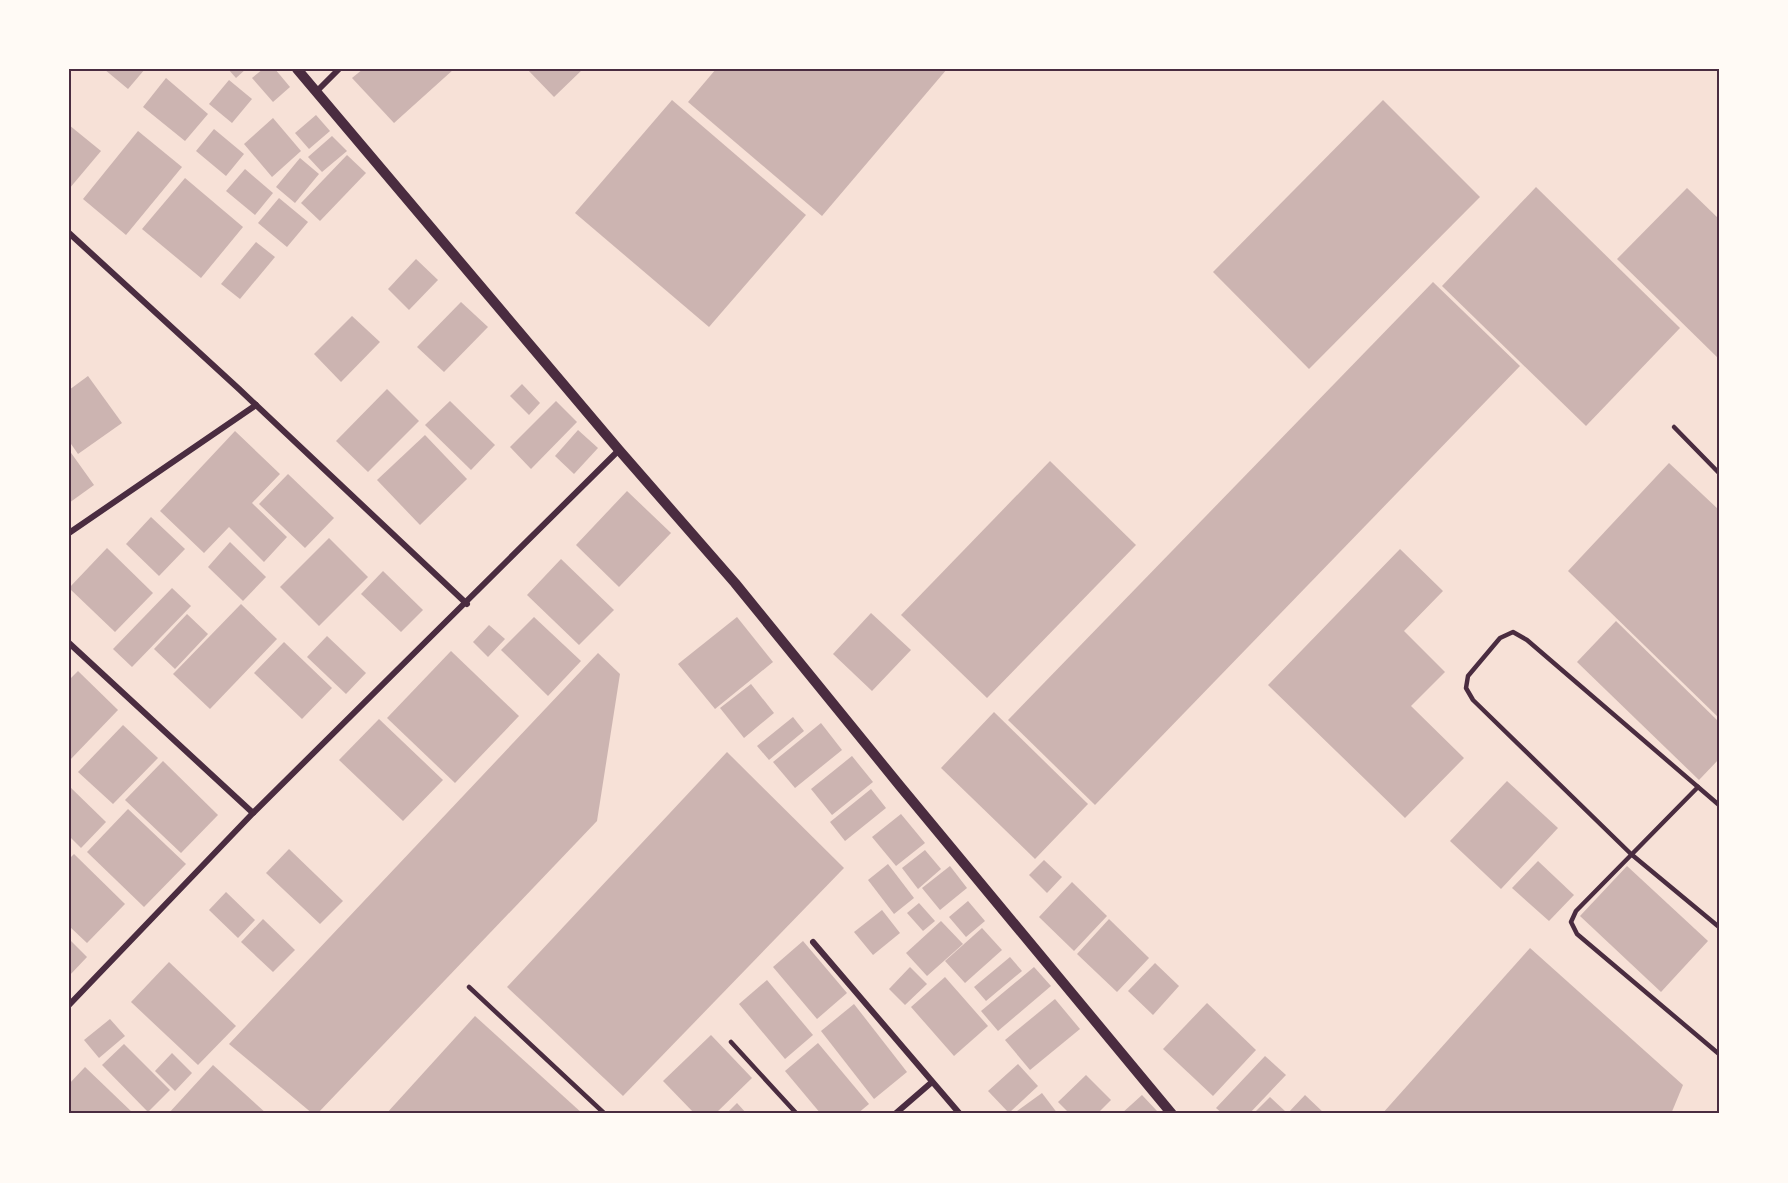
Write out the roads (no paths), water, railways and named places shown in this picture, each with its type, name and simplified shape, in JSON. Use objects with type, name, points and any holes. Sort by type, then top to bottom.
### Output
[{"type":"street","points":[[297,69],[619,450],[735,583],[907,795],[1172,1114]]},
{"type":"street","points":[[316,92],[339,69]]},
{"type":"street","points":[[69,232],[466,604]]},
{"type":"street","points":[[69,533],[256,405]]},
{"type":"street","points":[[69,1005],[253,813],[619,450]]},
{"type":"street","points":[[69,643],[253,813]]},
{"type":"street","points":[[813,942],[960,1114]]},
{"type":"street","points":[[895,1114],[932,1082]]},
{"type":"lane","points":[[1674,427],[1719,473]]},
{"type":"lane","points":[[1719,805],[1527,640],[1513,632],[1500,638],[1468,676],[1466,688],[1473,700],[1631,854],[1719,927]]},
{"type":"lane","points":[[1698,787],[1576,911],[1571,922],[1577,934],[1719,1054]]},
{"type":"lane","points":[[470,987],[605,1114]]},
{"type":"lane","points":[[731,1041],[797,1114]]}]
